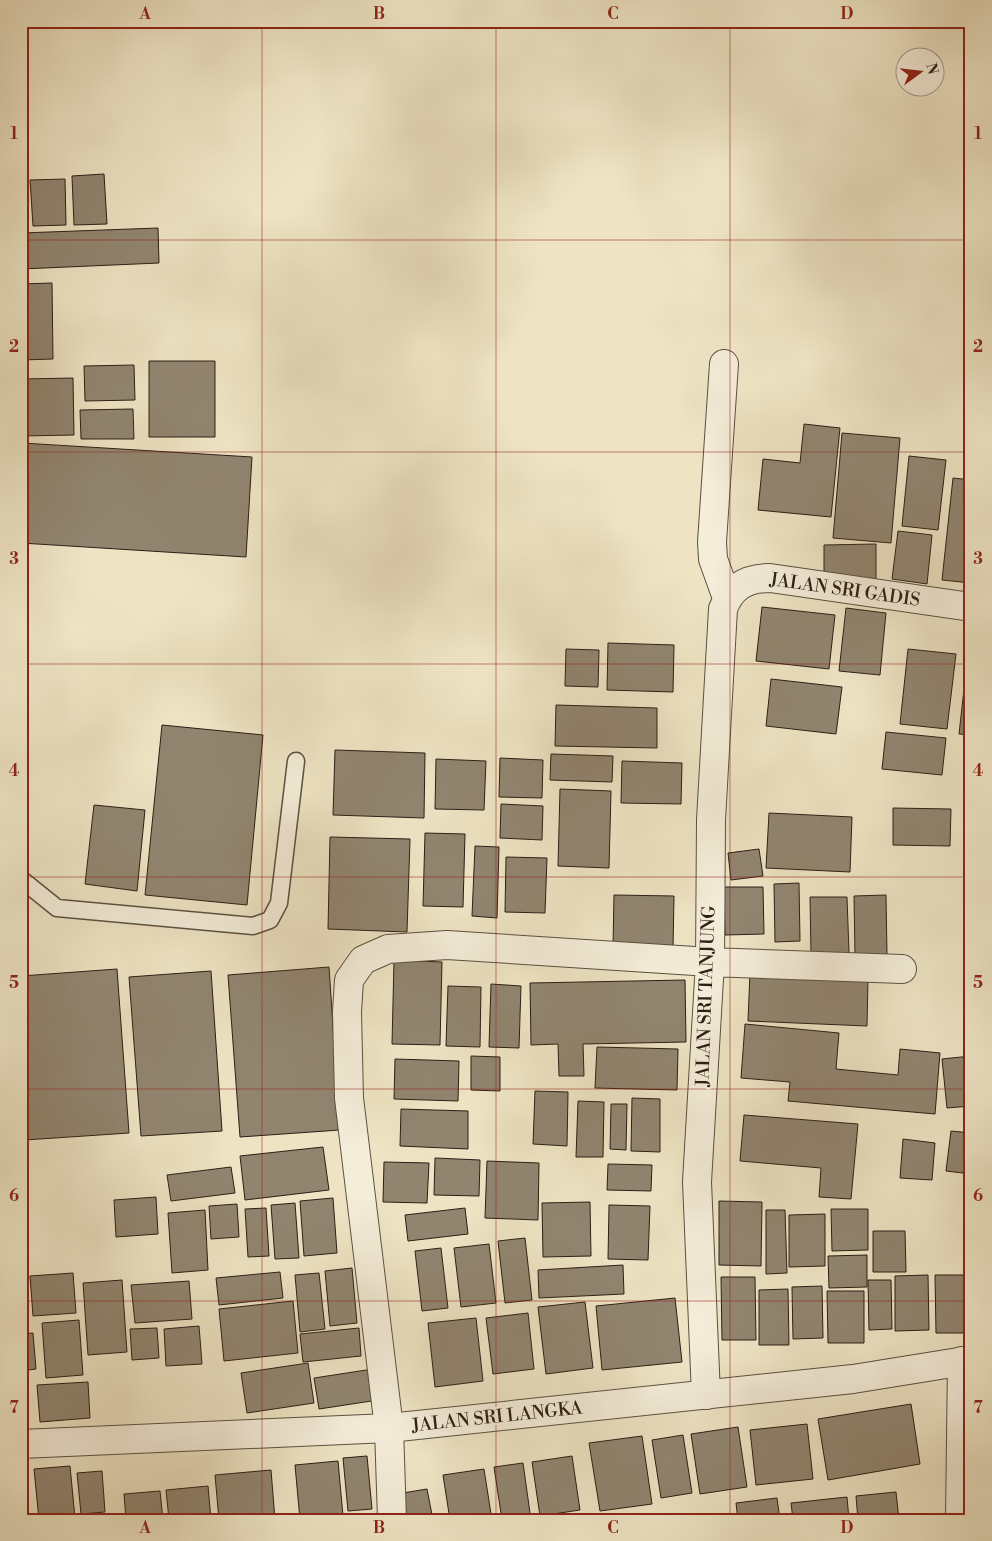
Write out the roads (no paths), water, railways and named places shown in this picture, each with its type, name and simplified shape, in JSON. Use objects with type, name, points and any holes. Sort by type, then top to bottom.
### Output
[{"type":"street","points":[[724,364],[712,542],[714,559],[727,598]]},
{"type":"street","name":"JALAN SRI GADIS","points":[[727,598],[732,590],[740,584],[758,578],[770,578],[971,607]]},
{"type":"street","name":"JALAN SRI TANJUNG","points":[[706,1395],[697,1182],[710,962],[711,820],[720,624],[727,598]]},
{"type":"street","points":[[392,1520],[390,1428],[349,1098],[347,1012],[349,980],[363,960],[388,949],[447,945],[710,962],[902,969]]},
{"type":"street","points":[[960,1520],[967,1360]]},
{"type":"street","name":"JALAN SRI LANGKA","points":[[21,1444],[390,1428],[853,1379],[967,1360]]},
{"type":"lane","points":[[21,879],[58,908],[253,926],[270,920],[279,903],[296,761]]}]
